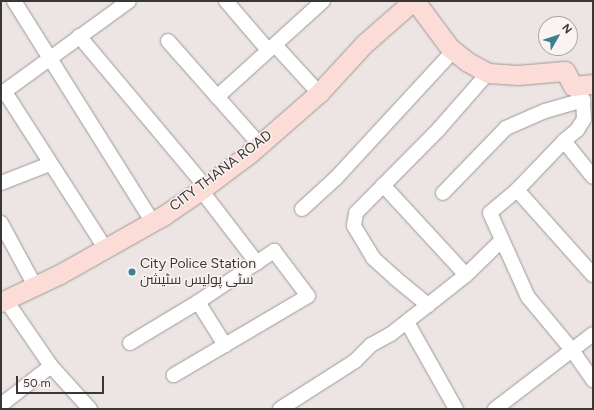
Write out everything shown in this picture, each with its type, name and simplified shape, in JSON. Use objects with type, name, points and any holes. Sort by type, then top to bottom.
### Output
[{"type":"street","points":[[14,1],[152,221]]},
{"type":"street","points":[[226,1],[319,93]]},
{"type":"street","points":[[217,97],[324,1]]},
{"type":"street","points":[[414,1],[430,23],[454,50],[468,62],[488,73],[518,75],[565,71],[578,93],[584,119],[577,130],[564,140],[518,190],[490,213],[528,297],[572,350],[593,380]]},
{"type":"street","name":"CITY THANA ROAD","points":[[3,301],[60,274],[152,221],[202,188],[249,154],[319,93],[364,44],[414,1]]},
{"type":"street","points":[[105,248],[3,93],[79,36],[115,12],[122,3]]},
{"type":"street","points":[[79,36],[202,188],[257,263]]},
{"type":"street","points":[[168,41],[259,144]]},
{"type":"street","points":[[302,209],[336,178],[454,50]]},
{"type":"street","points":[[428,305],[373,258],[361,241],[354,226],[356,213],[439,129],[488,73]]},
{"type":"street","points":[[443,193],[506,128],[545,111],[593,84]]},
{"type":"street","points":[[564,140],[593,177]]},
{"type":"street","points":[[1,183],[50,164]]},
{"type":"street","points":[[383,185],[466,276]]},
{"type":"street","points":[[518,190],[593,275]]},
{"type":"street","points":[[1,223],[35,286]]},
{"type":"street","points":[[280,409],[355,361],[372,345],[391,334],[407,322],[466,276],[502,240]]},
{"type":"street","points":[[130,343],[198,302],[274,251],[308,296],[174,375]]},
{"type":"street","points":[[3,301],[51,366],[90,409]]},
{"type":"street","points":[[198,302],[225,345]]},
{"type":"street","points":[[407,322],[456,409]]},
{"type":"street","points":[[494,409],[593,334]]},
{"type":"street","points":[[1,405],[51,366]]},
{"type":"place","name":"City Police Station سٹی پولیس سٹیشن","points":[[132,272]]}]
